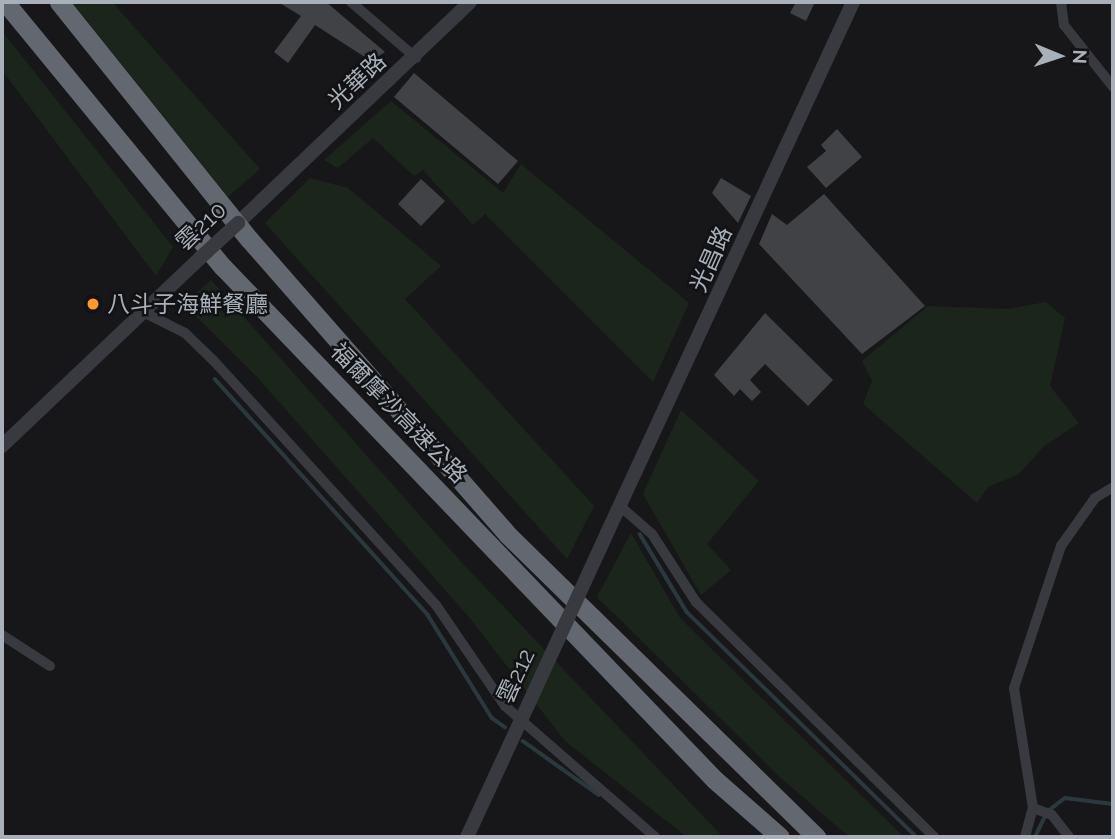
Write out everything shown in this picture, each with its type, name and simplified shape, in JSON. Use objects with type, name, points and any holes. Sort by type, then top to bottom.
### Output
[{"type":"highway","name":"福爾摩沙高速公路","points":[[5,2],[223,267],[715,780],[780,837]]},
{"type":"highway","name":"福爾摩沙高速公路","points":[[59,2],[248,239],[507,534],[816,837]]},
{"type":"street","points":[[351,2],[416,58]]},
{"type":"street","name":"光華路","points":[[272,190],[416,58],[470,2]]},
{"type":"street","name":"光昌路","points":[[607,533],[853,2]]},
{"type":"street","points":[[1061,2],[1064,25],[1113,87]]},
{"type":"street","name":"雲210","points":[[2,446],[272,190]]},
{"type":"street","points":[[143,312],[185,334],[267,418],[436,606],[520,721],[655,837]]},
{"type":"street","points":[[1025,837],[1033,808],[1014,688],[1061,546],[1095,498],[1113,487]]},
{"type":"street","points":[[621,507],[652,534],[696,602],[934,837]]},
{"type":"street","name":"雲212","points":[[467,837],[607,533]]},
{"type":"street","points":[[2,635],[50,666]]},
{"type":"street","points":[[1033,808],[1052,815],[1069,837]]},
{"type":"shaded area","points":[[72,2],[112,2],[260,169],[228,197]]},
{"type":"shaded area","points":[[2,31],[173,247],[156,276],[2,70]]},
{"type":"shaded area","points":[[391,101],[503,193],[521,164],[689,303],[653,382],[485,214],[473,225],[423,170],[414,176],[373,138],[338,168],[324,160]]},
{"type":"shaded area","points":[[310,178],[348,188],[441,266],[405,299],[594,506],[567,559],[265,223]]},
{"type":"shaded area","points":[[211,280],[463,564],[723,837],[687,837],[565,741],[469,617],[257,377],[184,304]]},
{"type":"shaded area","points":[[1046,302],[1065,318],[1050,386],[1079,423],[1043,447],[1019,474],[988,487],[977,503],[863,404],[872,381],[862,361],[928,306],[1008,309]]},
{"type":"shaded area","points":[[681,410],[759,481],[707,544],[731,570],[701,595],[643,494]]},
{"type":"shaded area","points":[[631,533],[680,618],[904,837],[849,837],[781,778],[597,597]]},
{"type":"building","points":[[278,2],[326,2],[385,52],[371,61],[315,25],[288,63],[274,52],[301,16]]},
{"type":"building","points":[[796,2],[815,2],[806,21],[790,13]]},
{"type":"building","points":[[414,73],[518,161],[498,184],[394,97]]},
{"type":"building","points":[[837,129],[862,157],[826,188],[807,167],[826,151],[821,145]]},
{"type":"building","points":[[721,178],[751,196],[738,223],[712,193]]},
{"type":"building","points":[[421,179],[445,201],[421,226],[398,204]]},
{"type":"building","points":[[824,194],[925,306],[862,354],[759,244],[772,214],[787,225]]},
{"type":"building","points":[[765,313],[833,380],[808,406],[765,364],[750,380],[761,392],[752,401],[740,389],[734,396],[714,375]]},
{"type":"waterway","points":[[215,379],[428,615],[492,718],[505,727]]},
{"type":"waterway","points":[[640,534],[687,612],[917,837]]},
{"type":"waterway","points":[[523,741],[599,795]]},
{"type":"waterway","points":[[1035,837],[1047,812],[1065,798],[1113,804]]},
{"type":"place","name":"八斗子海鮮餐廳","points":[[93,304]]}]
